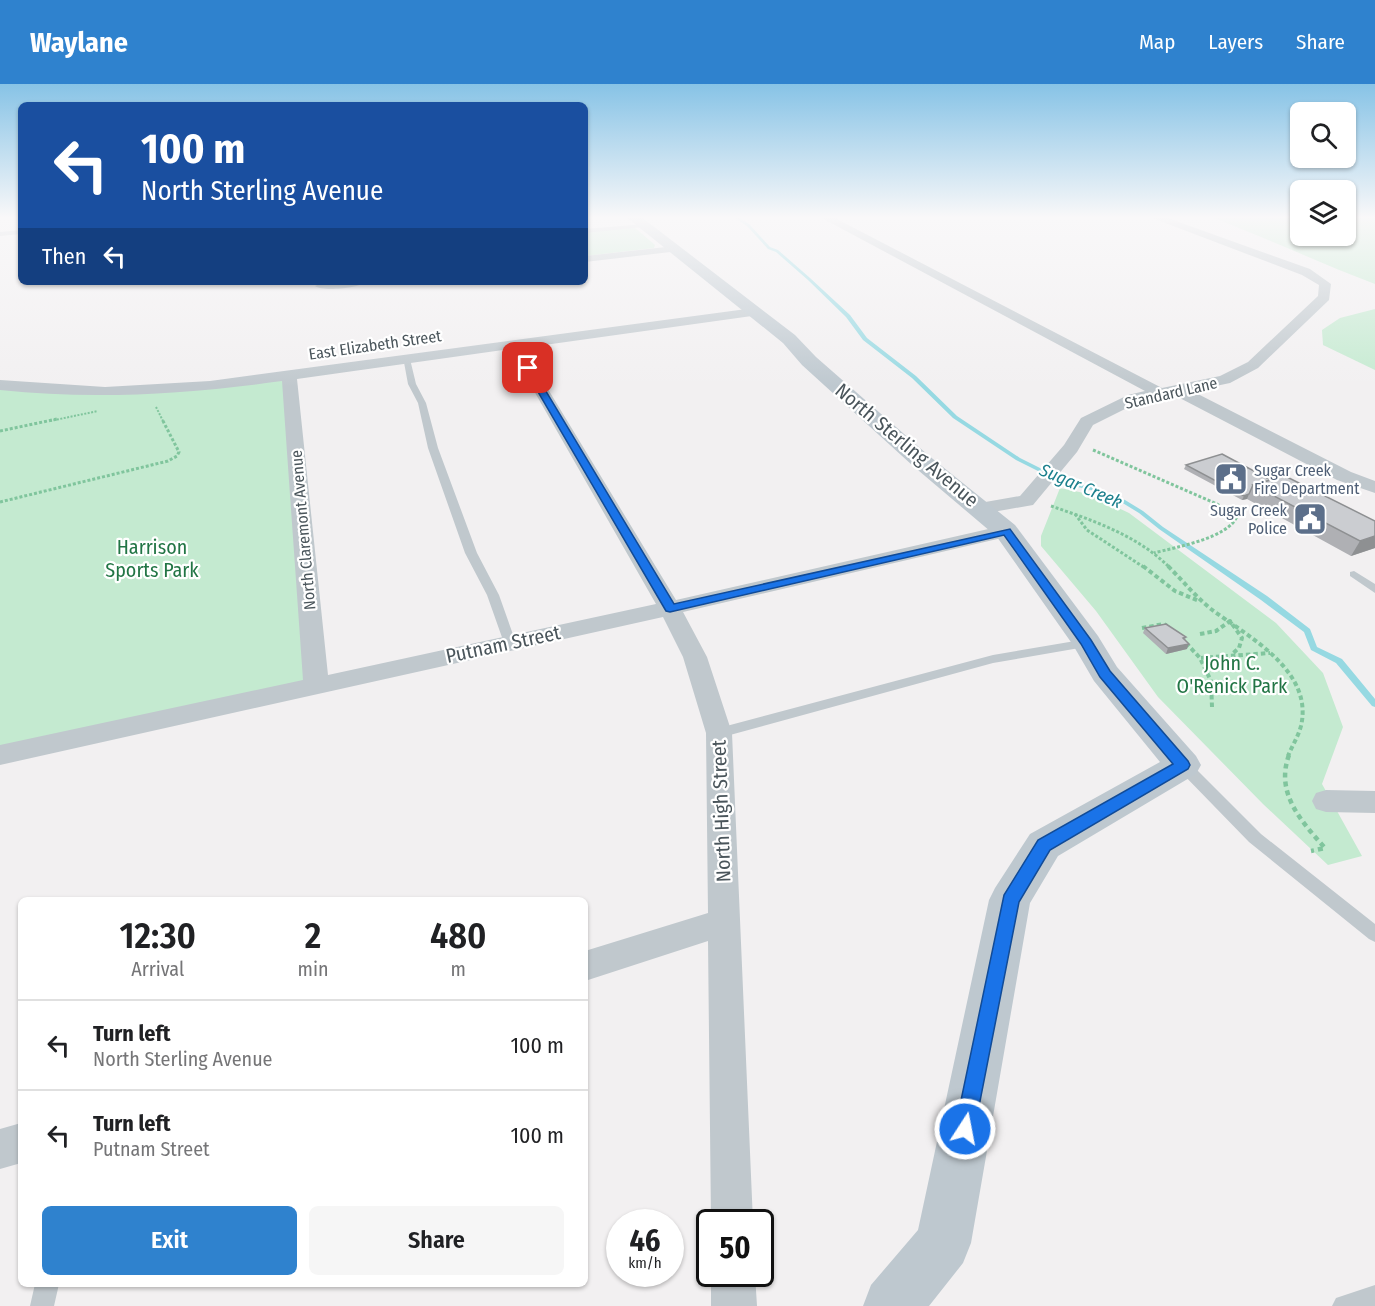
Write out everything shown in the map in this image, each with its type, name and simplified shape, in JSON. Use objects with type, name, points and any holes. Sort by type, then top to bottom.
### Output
[{"type":"main road","name":"North Sterling Avenue","points":[[705,273],[789,339],[920,460],[981,508],[1006,531],[1087,643],[1105,674],[1183,765]]},
{"type":"main road","points":[[892,1306],[943,1244],[1010,900],[1044,845],[1183,765]]},
{"type":"street","points":[[935,273],[1168,391],[1344,476],[1375,487]]},
{"type":"street","name":"Standard Lane","points":[[981,508],[1026,501],[1032,492],[1080,448],[1087,422],[1134,398],[1225,380],[1253,365],[1324,297],[1325,284],[1308,273]]},
{"type":"street","name":"East Elizabeth Street","points":[[0,385],[69,392],[144,392],[289,375],[754,312]]},
{"type":"street","name":"North High Street","points":[[514,344],[670,608],[696,657],[719,733],[732,1209]]},
{"type":"street","name":"North Claremont Avenue","points":[[289,375],[316,685]]},
{"type":"street","name":"Putnam Street","points":[[0,755],[670,608],[1006,531]]},
{"type":"street","points":[[1326,801],[1368,802]]},
{"type":"street","points":[[588,965],[724,922]]},
{"type":"street","points":[[0,1149],[18,1144]]},
{"type":"street","points":[[733,1287],[734,1306]]},
{"type":"lane","points":[[406,359],[412,384],[422,404],[434,448],[471,553],[493,596],[510,643]]},
{"type":"lane","points":[[1354,574],[1375,589]]},
{"type":"lane","points":[[719,733],[993,659],[1087,643]]},
{"type":"lane","name":"North Sterling Avenue","points":[[1183,765],[1255,838],[1375,934]]},
{"type":"lane","points":[[42,1306],[46,1287]]},
{"type":"lane","points":[[1344,1306],[1375,1298]]},
{"type":"path","points":[[0,502],[168,461],[177,456],[179,452],[156,407]]},
{"type":"path","points":[[0,431],[105,410]]},
{"type":"path","points":[[1080,448],[1230,511],[1237,516],[1236,520],[1222,533],[1154,553]]},
{"type":"path","points":[[1047,505],[1075,514],[1154,553],[1203,602],[1271,653],[1290,675],[1299,695],[1301,730],[1286,764],[1283,778],[1292,808],[1325,848],[1311,851]]},
{"type":"path","points":[[1075,514],[1087,530],[1159,577],[1175,591],[1203,602]]},
{"type":"path","points":[[1200,634],[1213,633],[1225,627],[1230,621]]},
{"type":"path","points":[[1229,656],[1242,643],[1242,638],[1230,621]]},
{"type":"path","points":[[1142,628],[1164,624],[1172,630]]},
{"type":"path","points":[[1179,637],[1200,658],[1210,673],[1214,686],[1212,707]]},
{"type":"path","points":[[1200,658],[1271,653]]},
{"type":"green space","points":[[1348,273],[1375,273],[1375,284]]},
{"type":"green space","points":[[1375,309],[1375,370],[1323,345],[1322,330],[1340,318]]},
{"type":"green space","name":"Harrison Sports Park","points":[[289,375],[316,685],[0,755],[0,385],[91,393]]},
{"type":"green space","name":"John C. O'Renick Park","points":[[1060,488],[1089,494],[1129,513],[1276,623],[1323,673],[1343,727],[1322,784],[1362,856],[1328,865],[1263,804],[1158,697],[1096,611],[1041,546],[1041,536]]},
{"type":"building","name":"Sugar Creek Fire Department","points":[[1222,454],[1271,480],[1253,485],[1249,494],[1244,496],[1186,465]]},
{"type":"building","points":[[1285,476],[1375,521],[1375,536],[1360,541],[1253,485]]},
{"type":"building","points":[[1166,624],[1186,637],[1183,638],[1189,644],[1168,648],[1145,628]]},
{"type":"waterway","name":"Sugar Creek","points":[[802,273],[848,316],[865,339],[914,377],[955,417],[1018,459],[1066,483],[1093,489],[1123,501],[1141,512],[1307,631],[1314,648],[1339,661],[1375,704]]},
{"type":"place","name":"Sugar Creek Fire Department","points":[[1231,479]]},
{"type":"place","name":"Sugar Creek Police","points":[[1310,519]]},
{"type":"route","points":[[528,368],[670,608],[1006,531],[1087,643],[1105,674],[1183,765],[1044,845],[1010,900],[965,1129]]}]
